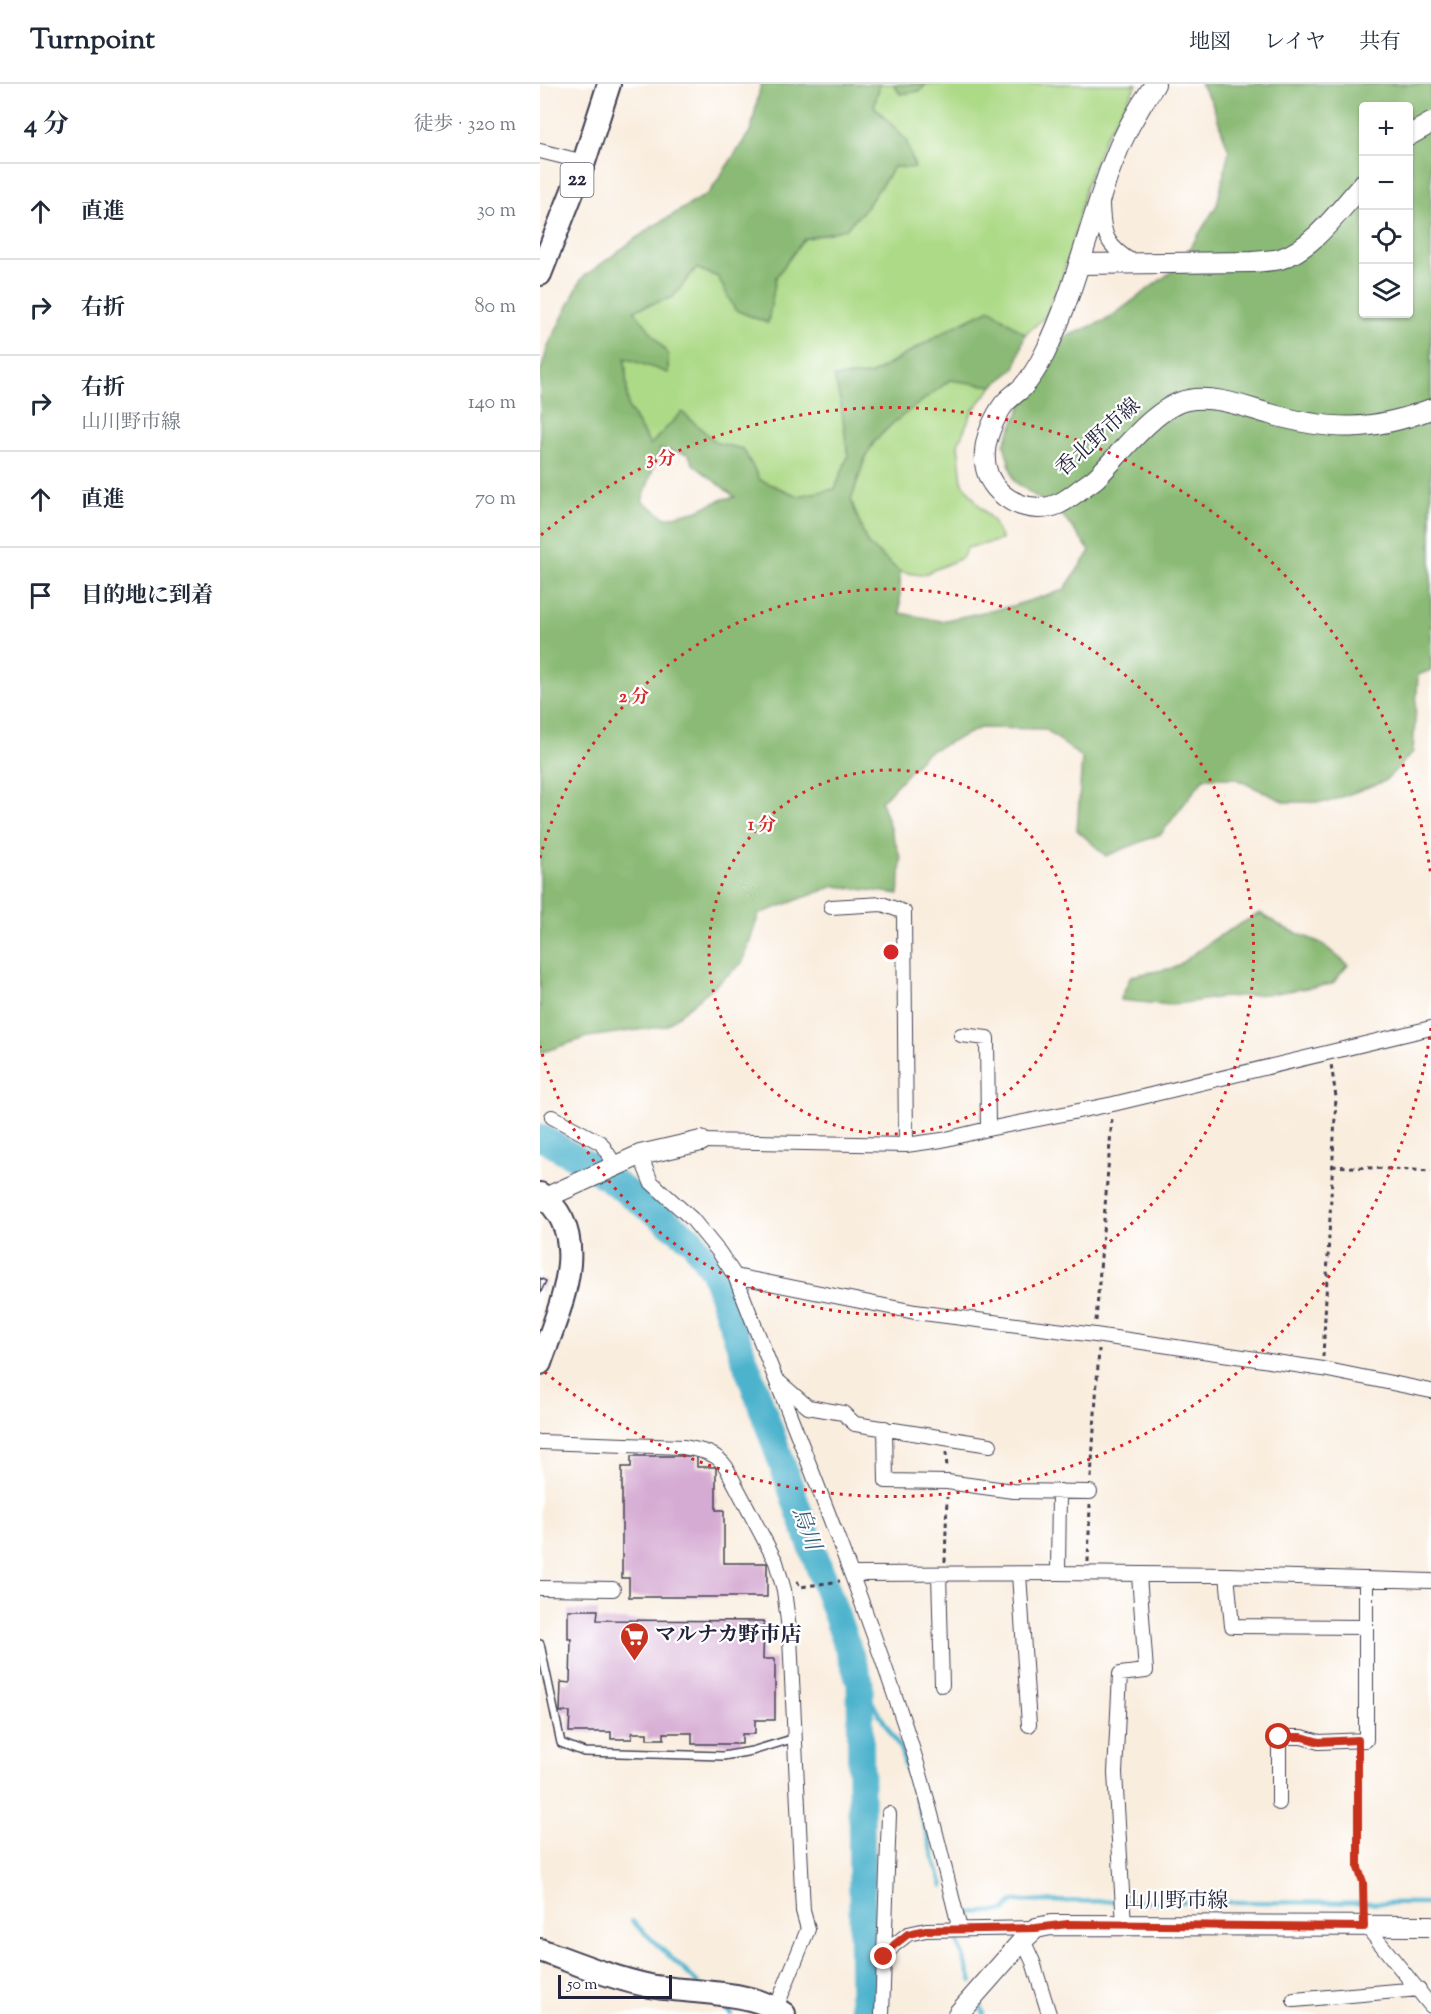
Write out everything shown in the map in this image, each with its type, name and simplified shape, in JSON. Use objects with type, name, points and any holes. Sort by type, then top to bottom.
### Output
[{"type":"main road","name":"22","points":[[540,274],[584,162],[609,84]]},
{"type":"main road","name":"香北野市線","points":[[1155,84],[1125,134],[1101,196],[1055,333],[1040,364],[1022,388],[1004,404],[986,442],[985,466],[996,489],[1007,500],[1022,507],[1042,508],[1060,504],[1094,480],[1154,419],[1172,405],[1185,400],[1213,399],[1290,420],[1338,427],[1392,422],[1431,410]]},
{"type":"main road","points":[[1413,133],[1431,123]]},
{"type":"main road","points":[[1080,264],[1278,260],[1309,243],[1359,188]]},
{"type":"main road","points":[[540,1363],[566,1286],[570,1258],[568,1236],[549,1194],[640,1155],[701,1141]]},
{"type":"main road","name":"山川野市線","points":[[1030,1934],[1068,1924],[1431,1926]]},
{"type":"main road","points":[[958,2014],[1030,1934]]},
{"type":"main road","points":[[540,1950],[630,1981],[650,1986],[756,2001],[780,2011]]},
{"type":"street","points":[[540,151],[584,162]]},
{"type":"street","points":[[1101,196],[1103,223],[1111,246],[1135,263]]},
{"type":"street","points":[[831,907],[882,904],[904,912],[906,1145]]},
{"type":"street","points":[[701,1141],[906,1145],[942,1140],[1113,1104],[1431,1028]]},
{"type":"street","points":[[961,1035],[987,1038],[988,1129]]},
{"type":"street","points":[[552,1117],[601,1143],[615,1165]]},
{"type":"street","points":[[640,1155],[651,1182],[692,1219],[735,1276],[853,1576],[905,1725],[933,1819],[960,1929]]},
{"type":"street","points":[[735,1276],[915,1312],[1098,1335],[1323,1369],[1431,1391]]},
{"type":"street","points":[[776,1380],[808,1407],[843,1413],[855,1424],[990,1445]]},
{"type":"street","points":[[885,1428],[886,1481],[947,1482],[1013,1491],[1090,1492]]},
{"type":"street","points":[[540,1442],[683,1447],[706,1451],[722,1460],[776,1562],[784,1590],[790,1637],[803,1911],[808,1929],[780,2011]]},
{"type":"street","points":[[1058,1573],[1059,1491]]},
{"type":"street","points":[[853,1576],[1058,1573],[1431,1581]]},
{"type":"street","points":[[942,1574],[942,1685]]},
{"type":"street","points":[[1019,1574],[1029,1725]]},
{"type":"street","points":[[1124,1925],[1115,1773],[1120,1674],[1146,1671],[1138,1575]]},
{"type":"street","points":[[1227,1575],[1232,1626],[1366,1627]]},
{"type":"street","points":[[1279,1803],[1279,1737],[1302,1737],[1319,1742],[1366,1740],[1366,1579]]},
{"type":"street","points":[[540,1588],[612,1589]]},
{"type":"street","points":[[882,2014],[890,1814]]},
{"type":"street","points":[[1365,1927],[1431,2006]]},
{"type":"street","points":[[884,1957],[908,1934],[926,1930],[960,1929],[1030,1934],[1033,1962],[1049,2014]]},
{"type":"street","points":[[1294,2000],[1419,1989]]},
{"type":"lane","points":[[540,1644],[561,1743],[584,1752],[723,1756],[752,1751],[795,1738]]},
{"type":"path","points":[[1323,1369],[1336,1097],[1329,1053]]},
{"type":"path","points":[[1087,1574],[1098,1335],[1113,1104]]},
{"type":"path","points":[[1332,1166],[1431,1171]]},
{"type":"path","points":[[942,1574],[947,1482],[946,1438]]},
{"type":"path","points":[[800,1587],[853,1576]]},
{"type":"path","points":[[1358,1740],[1358,1868],[1363,1882],[1365,1927]]},
{"type":"green space","points":[[761,84],[880,84],[874,106],[906,140],[915,168],[894,167],[865,209],[845,229],[804,239],[776,277],[768,323],[735,310],[718,277],[696,268],[673,297],[634,310],[668,354],[668,373],[625,358],[628,407],[650,445],[682,412],[717,443],[743,449],[760,480],[798,496],[835,489],[848,456],[841,403],[834,377],[871,375],[951,328],[990,309],[1025,334],[1015,368],[993,386],[950,380],[894,422],[875,440],[865,458],[851,500],[867,543],[900,572],[900,613],[941,621],[1012,606],[1064,590],[1090,551],[1063,516],[1014,481],[1004,444],[1027,394],[1062,338],[1108,319],[1179,266],[1217,205],[1229,151],[1211,100],[1200,84],[1431,84],[1431,670],[1418,675],[1413,752],[1385,781],[1328,802],[1285,802],[1234,778],[1204,778],[1161,834],[1106,856],[1077,830],[1082,758],[1045,729],[980,728],[926,753],[881,802],[901,859],[899,894],[835,886],[759,914],[742,963],[666,1026],[588,1037],[540,1053],[540,374],[548,346],[582,278],[649,229],[709,193],[751,130]],"holes":[[[660,449],[688,454],[694,465],[735,497],[666,518],[642,501]]]},
{"type":"green space","points":[[880,84],[894,84],[900,94],[920,91],[926,84],[1137,84],[1105,137],[1086,186],[1063,274],[1045,317],[1025,334],[990,309],[951,328],[870,375],[835,377],[848,456],[835,489],[798,496],[760,480],[743,449],[717,443],[682,412],[650,445],[628,407],[625,358],[668,372],[668,354],[634,310],[673,297],[696,268],[718,277],[735,310],[767,323],[776,277],[782,266],[804,239],[845,229],[865,209],[894,167],[906,140],[874,106]]},
{"type":"green space","points":[[894,84],[926,84],[920,91],[900,94]]},
{"type":"green space","points":[[950,380],[993,386],[973,410],[958,444],[962,482],[993,521],[1002,540],[967,548],[962,558],[922,575],[900,572],[867,543],[851,500],[865,458],[875,441],[894,422]]},
{"type":"green space","points":[[1260,913],[1282,927],[1321,943],[1348,965],[1332,984],[1276,993],[1216,998],[1171,1005],[1120,1000],[1131,976],[1174,968],[1216,938]]},
{"type":"building","points":[[540,1278],[546,1281],[540,1294]]},
{"type":"building","points":[[631,1456],[697,1456],[697,1467],[716,1467],[716,1510],[724,1510],[724,1563],[767,1563],[767,1597],[629,1597],[629,1578],[622,1578],[622,1467],[631,1467]]},
{"type":"building","points":[[568,1610],[598,1610],[597,1620],[764,1621],[763,1659],[775,1659],[775,1720],[755,1720],[755,1734],[742,1734],[742,1744],[692,1744],[692,1733],[664,1733],[664,1739],[647,1739],[647,1733],[632,1733],[632,1739],[611,1739],[611,1732],[569,1732],[570,1712],[560,1712],[561,1682],[570,1683],[571,1639],[568,1639]]},
{"type":"waterway","name":"烏川","points":[[540,1137],[594,1168],[692,1240],[713,1271],[860,1682],[863,2014]]},
{"type":"waterway","points":[[860,1682],[900,1748],[943,1886]]},
{"type":"waterway","points":[[964,1913],[1004,1911],[1014,1901],[1431,1903]]},
{"type":"waterway","points":[[632,1921],[698,1983]]},
{"type":"waterway","points":[[958,1934],[955,1934],[972,1981]]},
{"type":"waterway","points":[[990,1935],[1011,1936]]},
{"type":"waterway","points":[[719,2003],[731,2014]]},
{"type":"waterway","points":[[980,2004],[984,2014]]},
{"type":"place","name":"マルナカ野市店","points":[[634,1662]]},
{"type":"route","points":[[884,1957],[908,1934],[926,1930],[1036,1928],[1068,1924],[1364,1927],[1363,1882],[1358,1868],[1358,1740],[1319,1742],[1302,1737],[1279,1737]]}]
